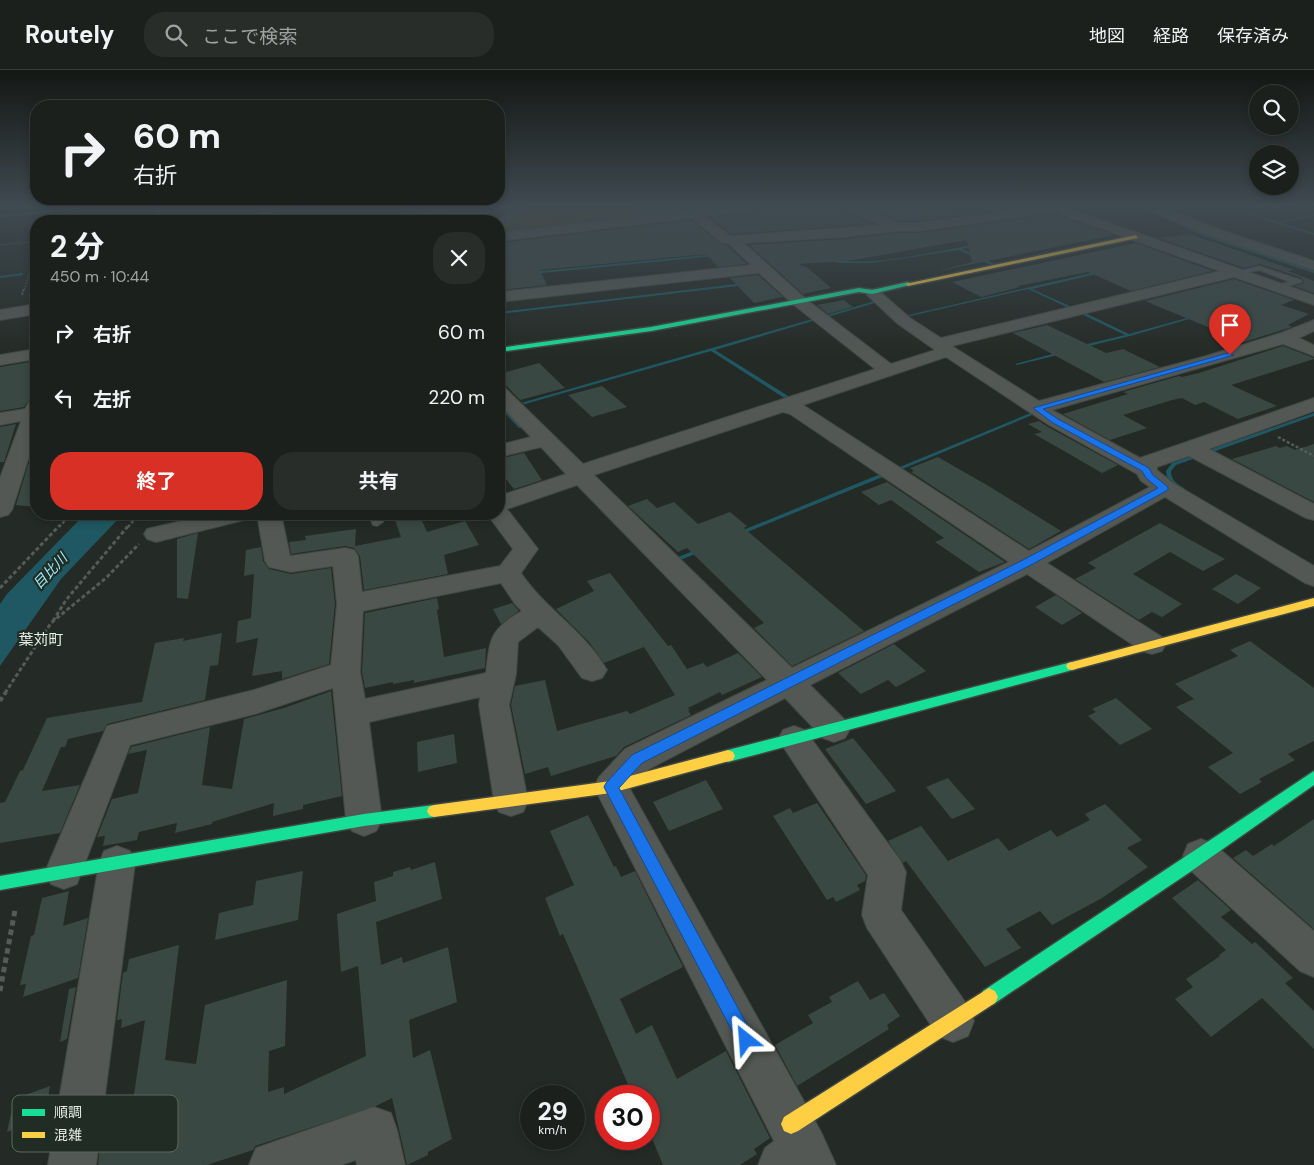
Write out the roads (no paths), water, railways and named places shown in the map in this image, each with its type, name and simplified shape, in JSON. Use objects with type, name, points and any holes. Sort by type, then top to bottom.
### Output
[{"type":"street","points":[[750,257],[800,302],[888,371]]},
{"type":"street","points":[[505,349],[651,329],[859,290],[872,292],[1040,257]]},
{"type":"street","points":[[1193,257],[1314,300]]},
{"type":"street","points":[[1292,258],[1296,257]]},
{"type":"street","points":[[1292,258],[1314,266]]},
{"type":"street","points":[[505,296],[762,268]]},
{"type":"street","points":[[505,502],[781,405],[791,404],[888,371],[943,348],[1236,272]]},
{"type":"street","points":[[872,292],[904,321],[943,348],[1056,421],[1155,479],[1314,578]]},
{"type":"street","points":[[8,314],[30,310]]},
{"type":"street","points":[[1037,408],[1212,360],[1284,338],[1314,326]]},
{"type":"street","points":[[1284,338],[1314,351]]},
{"type":"street","points":[[0,360],[30,355]]},
{"type":"street","points":[[505,399],[834,729]]},
{"type":"street","points":[[1155,479],[1147,463],[1198,451],[1314,404]]},
{"type":"street","points":[[781,405],[797,410],[1152,644]]},
{"type":"street","points":[[0,419],[30,412]]},
{"type":"street","points":[[0,510],[30,425]]},
{"type":"street","points":[[505,450],[545,440]]},
{"type":"street","points":[[1198,451],[1314,513]]},
{"type":"street","points":[[611,787],[637,759],[1027,563],[1155,479]]},
{"type":"street","points":[[156,534],[215,520]]},
{"type":"street","points":[[270,520],[278,561],[280,563],[292,564],[345,556],[350,604],[345,672],[352,714],[364,820]]},
{"type":"street","points":[[350,604],[508,574],[526,549],[503,520]]},
{"type":"street","points":[[508,574],[524,598],[568,638],[592,670]]},
{"type":"street","points":[[0,883],[364,820],[611,787],[1314,602]]},
{"type":"street","points":[[511,801],[494,705],[498,682],[501,676],[502,648],[510,633],[540,613]]},
{"type":"street","points":[[64,872],[118,735],[246,704],[345,672]]},
{"type":"street","points":[[352,714],[498,682]]},
{"type":"street","points":[[794,739],[887,872],[881,915],[953,1021]]},
{"type":"street","points":[[611,787],[797,1151],[953,1021],[1202,856],[1314,777]]},
{"type":"street","points":[[1202,856],[1314,956]]},
{"type":"street","points":[[82,1095],[117,863]]},
{"type":"street","points":[[273,1165],[374,1130],[381,1165]]},
{"type":"street","points":[[72,1165],[74,1152]]},
{"type":"water","name":"目比川","points":[[79,520],[117,520],[61,579],[0,666],[0,604],[7,594]]},
{"type":"waterway","points":[[532,273],[694,257]]},
{"type":"waterway","points":[[826,259],[855,263],[909,257]]},
{"type":"waterway","points":[[977,257],[992,264]]},
{"type":"waterway","points":[[1270,257],[1314,272]]},
{"type":"waterway","points":[[1028,288],[1100,272]]},
{"type":"waterway","points":[[0,277],[22,274]]},
{"type":"waterway","points":[[505,312],[745,284]]},
{"type":"waterway","points":[[906,316],[1028,288]]},
{"type":"waterway","points":[[1028,288],[1071,308]]},
{"type":"waterway","points":[[823,317],[879,301]]},
{"type":"waterway","points":[[1080,312],[1129,335]]},
{"type":"waterway","points":[[711,349],[817,319]]},
{"type":"waterway","points":[[1129,335],[1187,319]]},
{"type":"waterway","points":[[1081,347],[1129,335]]},
{"type":"waterway","points":[[523,403],[711,349]]},
{"type":"waterway","points":[[711,349],[791,400]]},
{"type":"waterway","points":[[1017,364],[1060,353]]},
{"type":"waterway","points":[[505,410],[521,427]]},
{"type":"waterway","points":[[898,469],[1035,413]]},
{"type":"waterway","points":[[1182,489],[1174,484],[1168,475],[1170,468],[1174,464],[1314,414]]},
{"type":"waterway","points":[[738,534],[883,475]]},
{"type":"waterway","points":[[680,558],[701,550]]},
{"type":"district","name":"葉苅町","points":[[41,640]]}]
